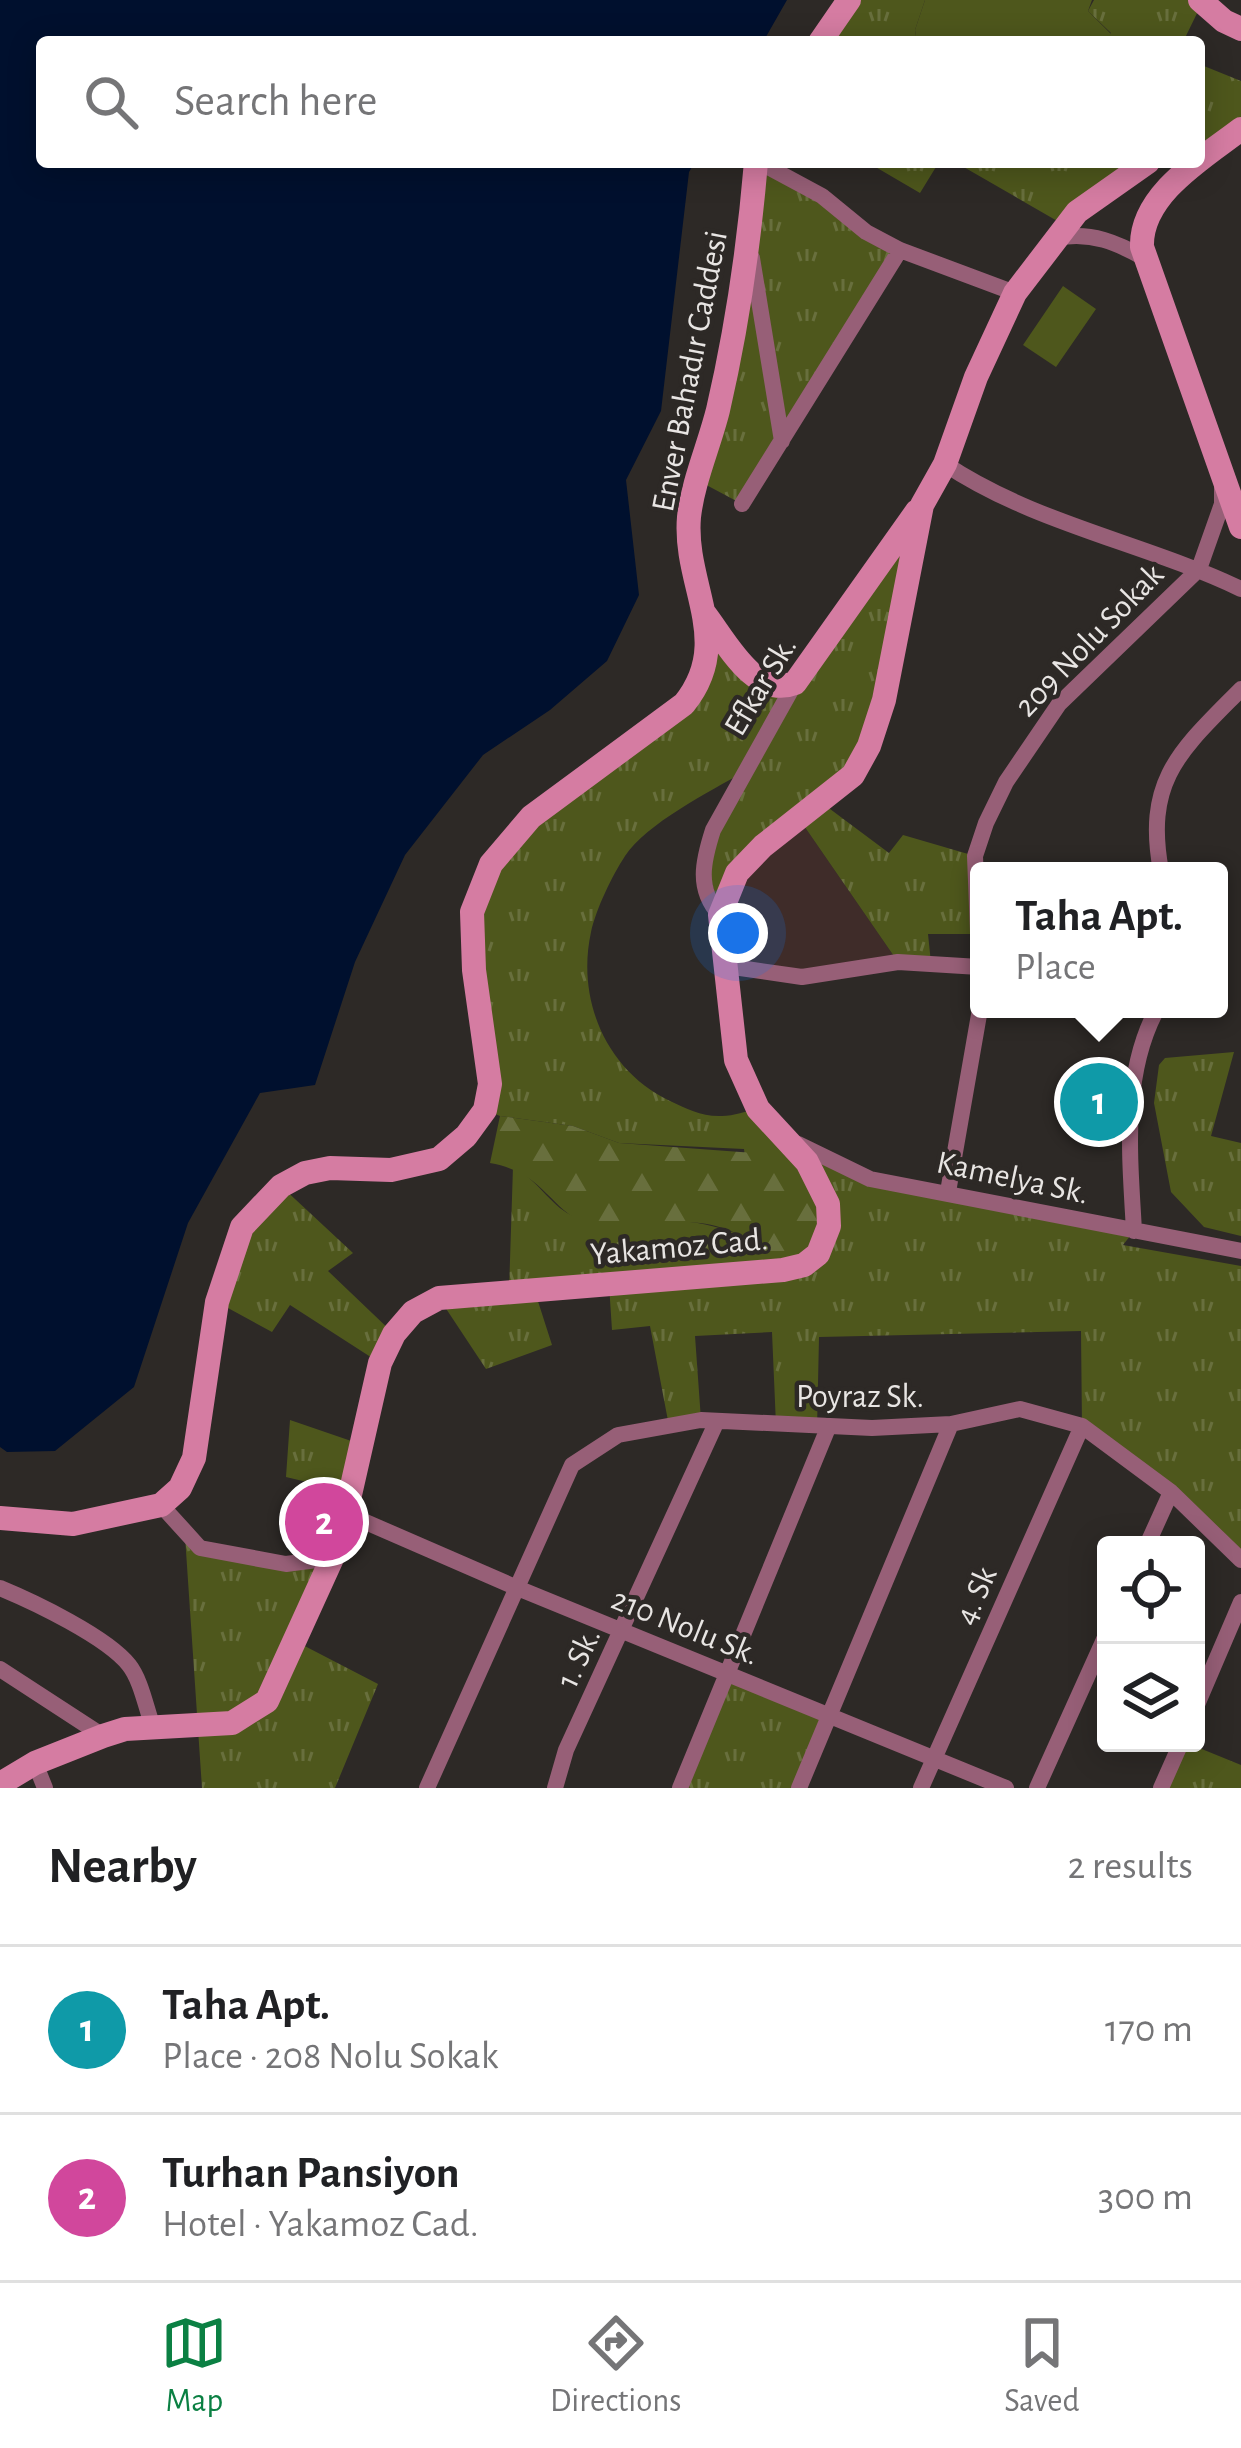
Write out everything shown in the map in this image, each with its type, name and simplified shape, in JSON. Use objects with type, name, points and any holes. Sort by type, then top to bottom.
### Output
[{"type":"street","points":[[824,36],[849,0]]},
{"type":"street","points":[[1200,0],[1241,29]]},
{"type":"street","points":[[1205,142],[1239,131]]},
{"type":"street","points":[[1205,159],[1239,131]]},
{"type":"street","name":"Enver Bahadır Caddesi","points":[[161,1504],[180,1488],[194,1458],[217,1302],[242,1227],[281,1186],[305,1173],[330,1168],[391,1170],[440,1159],[466,1136],[484,1110],[490,1084],[474,970],[472,912],[491,864],[531,817],[684,704],[701,683],[707,657],[704,614],[691,561],[689,518],[717,412],[749,242],[756,168]]},
{"type":"street","points":[[768,168],[822,196],[866,232],[900,250],[1015,293]]},
{"type":"street","points":[[720,915],[737,873],[763,846],[853,775],[869,746],[884,700],[922,505],[945,464],[976,377],[1015,293],[1077,212],[1139,168]]},
{"type":"street","points":[[1195,168],[1159,198],[1141,231],[1147,260],[1239,513]]},
{"type":"street","points":[[1057,238],[1074,235],[1118,242],[1147,260]]},
{"type":"street","points":[[749,242],[782,441]]},
{"type":"street","points":[[742,504],[900,250]]},
{"type":"street","points":[[945,464],[983,489],[1199,568],[1241,589]]},
{"type":"street","points":[[1199,568],[1222,504],[1223,477]]},
{"type":"street","name":"Efkar Sk.","points":[[720,915],[702,884],[713,830],[795,683],[894,538],[922,505]]},
{"type":"street","name":"209 Nolu Sokak","points":[[975,862],[1006,782],[1059,704],[1199,568]]},
{"type":"street","points":[[704,614],[758,681],[781,688],[795,683]]},
{"type":"street","points":[[1160,862],[1155,816],[1162,782],[1182,749],[1241,689]]},
{"type":"street","name":"Yakamoz Cad.","points":[[2,1778],[103,1736],[152,1726],[232,1723],[267,1701],[332,1558],[380,1363],[412,1312],[439,1298],[784,1270],[804,1265],[818,1254],[829,1226],[828,1204],[807,1162],[758,1108],[736,1060],[720,915]]},
{"type":"street","points":[[726,966],[802,977],[898,962],[970,963]]},
{"type":"street","points":[[948,1192],[978,1018]]},
{"type":"street","points":[[1134,1232],[1129,1134],[1139,1046],[1153,1018]]},
{"type":"street","name":"Kamelya Sk.","points":[[781,1135],[835,1166],[870,1179],[1241,1251]]},
{"type":"street","name":"Poyraz Sk.","points":[[428,1788],[572,1465],[618,1435],[701,1420],[828,1429],[951,1424],[1020,1409],[1082,1426],[1171,1492],[1241,1559]]},
{"type":"street","name":"1. Sk.","points":[[555,1788],[566,1750],[717,1421]]},
{"type":"street","points":[[800,1788],[951,1424]]},
{"type":"street","name":"4. Sk","points":[[921,1788],[1082,1426]]},
{"type":"street","points":[[680,1788],[828,1429]]},
{"type":"street","points":[[1151,1536],[1171,1492]]},
{"type":"street","points":[[0,1518],[73,1524],[161,1504],[200,1547],[286,1564],[332,1558]]},
{"type":"street","name":"210 Nolu Sk.","points":[[345,1513],[1006,1788]]},
{"type":"street","points":[[0,1588],[32,1601],[132,1667],[152,1726]]},
{"type":"street","points":[[1205,1686],[1241,1602]]},
{"type":"street","points":[[1036,1788],[1102,1644]]},
{"type":"street","points":[[0,1670],[103,1736]]},
{"type":"street","points":[[1161,1788],[1177,1752]]},
{"type":"street","points":[[35,1763],[45,1788]]},
{"type":"shaded area","points":[[800,820],[898,962],[851,971],[726,966],[737,873]]},
{"type":"green space","points":[[849,0],[925,0],[916,36],[824,36]]},
{"type":"green space","points":[[925,0],[1092,0],[1088,11],[1111,34],[916,36]]},
{"type":"green space","points":[[1094,0],[1202,3],[1186,36],[1108,36],[1111,33],[1088,11]]},
{"type":"green space","points":[[1205,66],[1241,81],[1241,129],[1205,142]]},
{"type":"green space","points":[[755,168],[766,168],[900,250],[742,504],[697,480]]},
{"type":"green space","points":[[877,168],[935,168],[920,193]]},
{"type":"green space","points":[[965,168],[1140,168],[1066,226]]},
{"type":"green space","points":[[1063,286],[1096,309],[1056,367],[1023,345]]},
{"type":"green space","points":[[922,505],[869,746],[822,803],[889,853],[903,835],[975,856],[975,862],[970,862],[970,934],[928,934],[931,963],[898,962],[800,820],[763,846],[720,915],[705,855],[744,772],[663,820],[625,856],[591,932],[588,983],[601,1031],[629,1072],[670,1101],[708,1115],[758,1109],[835,1165],[1134,1231],[1123,1245],[1241,1266],[1241,1560],[1082,1426],[1081,1331],[819,1337],[817,1428],[776,1425],[772,1332],[695,1336],[701,1420],[669,1426],[650,1326],[612,1330],[609,1284],[535,1292],[552,1345],[486,1369],[439,1298],[509,1292],[513,1167],[563,1211],[582,1219],[695,1223],[755,1241],[744,1149],[619,1143],[573,1126],[485,1110],[474,970],[491,864],[684,704],[704,613],[781,688]]},
{"type":"green space","points":[[1234,1052],[1211,1136],[1241,1143],[1241,1236],[1204,1227],[1171,1192],[1154,1103],[1159,1065],[1165,1058]]},
{"type":"green space","points":[[500,1116],[573,1126],[619,1143],[780,1155],[812,1170],[826,1241],[783,1270],[738,1234],[706,1224],[592,1226],[566,1212],[524,1175],[490,1163]]},
{"type":"green space","points":[[281,1186],[353,1253],[328,1271],[394,1334],[380,1363],[290,1305],[272,1332],[217,1302],[242,1227]]},
{"type":"green space","points":[[290,1420],[360,1444],[349,1492],[286,1477]]},
{"type":"green space","points":[[185,1536],[249,1559],[332,1558],[295,1641],[378,1684],[335,1788],[202,1788]]},
{"type":"green space","points":[[728,1674],[832,1717],[799,1788],[680,1788]]},
{"type":"green space","points":[[1205,1750],[1241,1765],[1241,1788],[1161,1788],[1182,1752]]},
{"type":"water","points":[[0,0],[787,0],[766,36],[36,36],[36,168],[691,168],[661,411],[626,480],[639,595],[607,661],[550,710],[483,755],[405,855],[355,962],[315,1085],[260,1093],[188,1223],[134,1387],[55,1451],[7,1452],[0,1447]]},
{"type":"place","name":"Taha Apt.","points":[[1099,1102]]},
{"type":"place","name":"Turhan Pansiyon","points":[[324,1522]]}]
